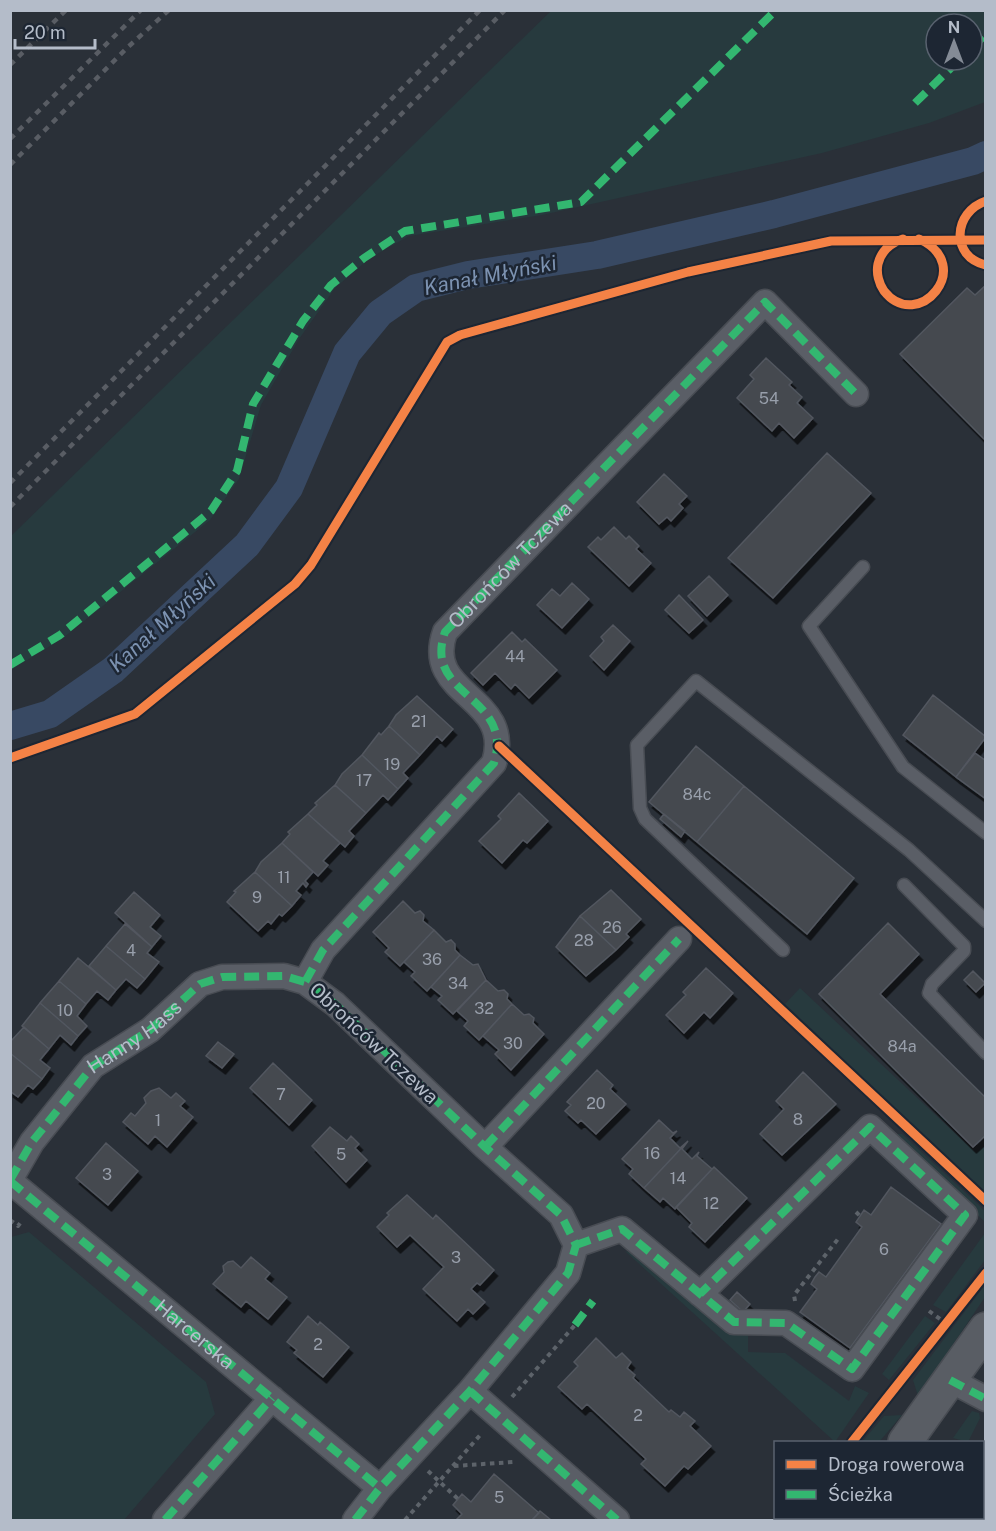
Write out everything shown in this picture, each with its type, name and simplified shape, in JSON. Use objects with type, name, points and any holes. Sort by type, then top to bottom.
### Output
[{"type":"street","name":"Obrońców Tczewa","points":[[576,1245],[561,1215],[485,1147],[335,1004],[305,982],[323,950],[494,763],[499,746],[494,722],[444,670],[440,652],[445,632],[765,302],[856,394]]},
{"type":"street","points":[[485,1147],[679,939]]},
{"type":"street","name":"Hanny Hass","points":[[10,1181],[32,1142],[93,1066],[150,1029],[192,989],[222,977],[284,976],[305,982]]},
{"type":"street","points":[[355,1521],[380,1488],[470,1391],[568,1274],[576,1245],[622,1229],[700,1294],[734,1322],[786,1323],[852,1368],[964,1215],[870,1127],[700,1294]]},
{"type":"street","name":"Harcerska","points":[[10,1181],[380,1488]]},
{"type":"street","points":[[906,1441],[986,1329]]},
{"type":"street","points":[[950,1380],[986,1399]]},
{"type":"street","points":[[470,1391],[616,1521]]},
{"type":"street","points":[[165,1521],[272,1398]]},
{"type":"lane","points":[[863,567],[809,626],[903,767],[986,833]]},
{"type":"lane","points":[[783,950],[645,819],[640,808],[638,745],[696,681],[909,850],[986,921]]},
{"type":"lane","points":[[904,885],[964,946],[964,951],[932,984],[929,993],[986,1053]]},
{"type":"path","points":[[795,1305],[794,1295],[813,1276],[837,1239]]},
{"type":"path","points":[[929,1311],[940,1319]]},
{"type":"path","points":[[411,1454],[458,1499]]},
{"type":"path","points":[[454,1466],[520,1461]]},
{"type":"green space","points":[[551,11],[985,11],[985,102],[929,123],[822,153],[542,215],[409,236],[370,258],[335,288],[299,339],[261,405],[239,479],[210,520],[63,638],[11,670],[11,536]]},
{"type":"green space","points":[[800,988],[976,1153],[985,1146],[985,1195],[785,1004]]},
{"type":"green space","points":[[892,1134],[902,1134],[985,1211],[985,1222]]},
{"type":"green space","points":[[29,1232],[206,1382],[215,1414],[124,1520],[11,1520],[11,1237]]},
{"type":"green space","points":[[985,1233],[985,1260],[946,1312],[933,1305]]},
{"type":"green space","points":[[625,1251],[635,1254],[678,1292],[748,1333],[748,1352],[785,1353],[849,1401],[855,1386],[869,1393],[834,1441]]},
{"type":"green space","points":[[985,1285],[985,1297],[918,1396],[913,1380]]},
{"type":"green space","points":[[925,1316],[935,1323],[889,1380],[882,1374]]},
{"type":"green space","points":[[972,1411],[979,1413],[980,1418],[968,1441],[953,1438]]},
{"type":"green space","points":[[902,1415],[880,1441],[863,1441],[884,1416]]},
{"type":"building","points":[[986,285],[986,441],[900,354],[967,288],[975,295]]},
{"type":"building","points":[[766,358],[792,382],[789,385],[802,397],[797,403],[813,418],[794,438],[779,423],[772,431],[737,398],[754,379],[750,375]]},
{"type":"building","points":[[827,453],[871,493],[773,598],[728,558]]},
{"type":"building","points":[[664,474],[687,496],[679,504],[683,508],[671,521],[667,517],[659,524],[637,502]]},
{"type":"building","points":[[614,527],[626,539],[629,536],[639,546],[636,549],[651,563],[629,586],[588,547],[598,537],[601,540]]},
{"type":"building","points":[[709,576],[728,595],[707,616],[688,596]]},
{"type":"building","points":[[572,583],[589,599],[562,628],[537,605],[552,589],[560,596]]},
{"type":"building","points":[[679,595],[703,620],[689,633],[665,610]]},
{"type":"building","points":[[613,625],[630,641],[604,670],[590,656],[604,641],[601,637]]},
{"type":"building","points":[[512,632],[522,642],[525,639],[557,670],[529,698],[515,684],[511,689],[495,673],[483,685],[471,673]]},
{"type":"building","points":[[933,695],[986,737],[956,777],[903,735]]},
{"type":"building","points":[[417,696],[453,729],[442,741],[437,736],[420,755],[389,726],[396,715]]},
{"type":"building","points":[[389,726],[420,755],[403,773],[408,778],[398,789],[362,755],[379,733],[381,735]]},
{"type":"building","points":[[696,746],[744,786],[697,842],[649,802]]},
{"type":"building","points":[[975,753],[986,761],[986,799],[956,777]]},
{"type":"building","points":[[362,755],[398,789],[388,800],[383,795],[366,813],[335,785],[342,774]]},
{"type":"building","points":[[335,785],[366,813],[349,831],[354,836],[345,847],[308,814],[317,805],[315,803]]},
{"type":"building","points":[[744,786],[854,878],[807,934],[697,842]]},
{"type":"building","points":[[519,793],[548,821],[527,843],[523,840],[502,863],[479,841],[501,819],[498,816]]},
{"type":"building","points":[[308,814],[340,843],[323,861],[328,865],[318,876],[282,843],[290,834],[288,832]]},
{"type":"building","points":[[664,814],[685,831],[681,837],[660,819]]},
{"type":"building","points":[[282,843],[313,872],[305,881],[308,884],[306,887],[303,883],[296,891],[301,895],[292,906],[255,872],[261,862]]},
{"type":"building","points":[[255,872],[292,906],[282,916],[279,914],[271,924],[268,921],[258,931],[227,902],[236,892],[234,891]]},
{"type":"building","points":[[611,890],[641,919],[626,934],[629,937],[616,950],[580,916]]},
{"type":"building","points":[[134,892],[160,915],[150,927],[161,936],[152,947],[115,913]]},
{"type":"building","points":[[403,901],[415,913],[420,911],[424,915],[423,921],[434,930],[400,966],[385,952],[389,948],[373,932]]},
{"type":"building","points":[[580,916],[616,950],[586,976],[556,947]]},
{"type":"building","points":[[888,923],[919,954],[880,994],[986,1098],[986,1135],[973,1147],[819,994]]},
{"type":"building","points":[[125,924],[152,947],[147,953],[159,962],[145,979],[106,946]]},
{"type":"building","points":[[434,930],[446,942],[451,940],[460,955],[427,991],[411,976],[415,972],[404,962]]},
{"type":"building","points":[[106,946],[145,979],[137,988],[126,979],[116,990],[89,966]]},
{"type":"building","points":[[460,955],[473,965],[478,964],[486,980],[453,1014],[438,1000],[442,996],[431,987]]},
{"type":"building","points":[[78,958],[116,990],[108,1000],[97,991],[86,1004],[59,981]]},
{"type":"building","points":[[706,968],[733,993],[710,1018],[704,1012],[684,1033],[666,1015],[686,995],[683,992]]},
{"type":"building","points":[[973,971],[985,983],[976,992],[964,980]]},
{"type":"building","points":[[486,980],[498,991],[504,990],[508,994],[507,999],[512,1004],[479,1040],[464,1026],[468,1021],[457,1011]]},
{"type":"building","points":[[59,981],[86,1004],[77,1016],[87,1026],[78,1036],[40,1003]]},
{"type":"building","points":[[40,1003],[78,1036],[71,1045],[60,1035],[49,1049],[22,1026]]},
{"type":"building","points":[[512,1004],[524,1015],[529,1014],[534,1018],[533,1023],[544,1034],[511,1070],[495,1054],[499,1050],[483,1036]]},
{"type":"building","points":[[24,1027],[49,1049],[40,1060],[50,1068],[42,1079],[10,1053],[10,1042]]},
{"type":"building","points":[[218,1042],[234,1054],[222,1068],[206,1056]]},
{"type":"building","points":[[10,1053],[42,1079],[33,1089],[28,1085],[18,1097],[10,1091]]},
{"type":"building","points":[[273,1063],[312,1100],[289,1125],[250,1088]]},
{"type":"building","points":[[597,1070],[613,1085],[610,1089],[626,1104],[596,1134],[581,1120],[578,1123],[565,1111],[571,1105],[567,1102]]},
{"type":"building","points":[[803,1072],[836,1104],[782,1155],[760,1134],[784,1109],[776,1101]]},
{"type":"building","points":[[159,1088],[171,1098],[176,1093],[185,1101],[180,1106],[193,1117],[167,1147],[155,1136],[148,1144],[123,1122],[131,1113],[135,1116],[146,1103],[144,1098],[151,1091]]},
{"type":"building","points":[[659,1120],[673,1133],[677,1131],[670,1138],[680,1148],[688,1141],[644,1188],[629,1174],[633,1169],[622,1159]]},
{"type":"building","points":[[330,1127],[347,1141],[351,1136],[359,1144],[355,1148],[367,1160],[346,1182],[312,1146]]},
{"type":"building","points":[[688,1141],[682,1149],[692,1159],[699,1152],[697,1156],[712,1169],[675,1209],[663,1198],[660,1202],[644,1188]]},
{"type":"building","points":[[106,1143],[138,1171],[108,1205],[76,1178]]},
{"type":"building","points":[[714,1167],[747,1198],[705,1242],[689,1227],[692,1223],[676,1207]]},
{"type":"building","points":[[891,1187],[941,1224],[850,1348],[800,1312],[817,1289],[811,1284],[815,1277],[819,1272],[826,1277],[862,1227],[856,1222],[864,1210],[871,1215]]},
{"type":"building","points":[[407,1195],[433,1219],[436,1215],[494,1270],[480,1285],[477,1283],[471,1289],[485,1302],[473,1314],[468,1309],[457,1321],[423,1289],[444,1267],[410,1235],[397,1247],[377,1227],[389,1215],[387,1213]]},
{"type":"building","points":[[251,1257],[270,1273],[265,1279],[287,1297],[268,1319],[246,1301],[241,1307],[213,1284],[224,1272],[223,1266],[228,1262],[233,1261],[241,1268]]},
{"type":"building","points":[[737,1292],[750,1304],[743,1312],[730,1300]]},
{"type":"building","points":[[308,1316],[318,1325],[320,1322],[349,1347],[323,1377],[294,1353],[297,1350],[287,1342]]},
{"type":"building","points":[[596,1338],[616,1358],[622,1353],[631,1362],[627,1368],[635,1375],[633,1378],[669,1412],[671,1410],[680,1417],[684,1412],[695,1421],[690,1426],[711,1446],[688,1469],[684,1466],[665,1486],[641,1464],[646,1459],[587,1404],[582,1409],[558,1387],[578,1366],[574,1362]]},
{"type":"building","points":[[494,1474],[539,1513],[532,1520],[456,1520],[462,1514],[453,1505],[462,1494],[471,1502]]},
{"type":"building","points":[[984,1474],[986,1474],[986,1520],[933,1520],[984,1519]]},
{"type":"building","points":[[540,1511],[551,1520],[532,1520]]},
{"type":"waterway","name":"Kanał Młyński","points":[[10,726],[50,714],[113,670],[247,545],[289,488],[347,353],[380,313],[416,288],[468,275],[597,255],[774,214],[973,161],[986,155]]},
{"type":"railway","points":[[10,65],[66,10]]},
{"type":"railway","points":[[10,139],[141,10]]},
{"type":"railway","points":[[10,165],[128,47],[169,10]]},
{"type":"railway","points":[[10,483],[480,10]]},
{"type":"railway","points":[[10,507],[505,10]]},
{"type":"marked path","points":[[10,665],[60,635],[211,511],[237,471],[253,404],[303,321],[331,285],[364,258],[405,231],[581,202],[776,10]]},
{"type":"marked path","points":[[915,103],[947,72]]},
{"type":"marked path","points":[[355,1520],[380,1488],[470,1391],[568,1273],[576,1245],[561,1215],[485,1147],[335,1004],[305,982],[323,950],[494,763],[497,741],[492,723],[446,670],[441,654],[445,632],[765,302],[856,394]]},
{"type":"marked path","points":[[485,1147],[679,939]]},
{"type":"marked path","points":[[10,1180],[32,1142],[93,1066],[150,1030],[200,984],[222,977],[284,976],[305,982]]},
{"type":"marked path","points":[[576,1245],[622,1229],[734,1322],[786,1323],[852,1369],[965,1215],[870,1127],[700,1294]]},
{"type":"marked path","points":[[10,1181],[380,1488]]},
{"type":"marked path","points":[[575,1325],[593,1301]]},
{"type":"marked path","points":[[950,1380],[986,1399]]},
{"type":"marked path","points":[[470,1391],[617,1520]]},
{"type":"marked path","points":[[165,1520],[272,1398]]},
{"type":"cycle path","points":[[986,201],[967,215],[960,234],[961,244],[966,253],[974,260],[986,265]]},
{"type":"cycle path","points":[[903,239],[884,251],[879,259],[878,275],[884,291],[898,302],[912,305],[925,300],[936,291],[942,278],[943,264],[936,250],[919,239]]},
{"type":"cycle path","points":[[10,758],[135,714],[295,584],[311,565],[447,342],[460,335],[688,272],[831,241],[986,240]]},
{"type":"cycle path","points":[[499,746],[986,1201]]},
{"type":"cycle path","points":[[853,1441],[986,1273]]}]
